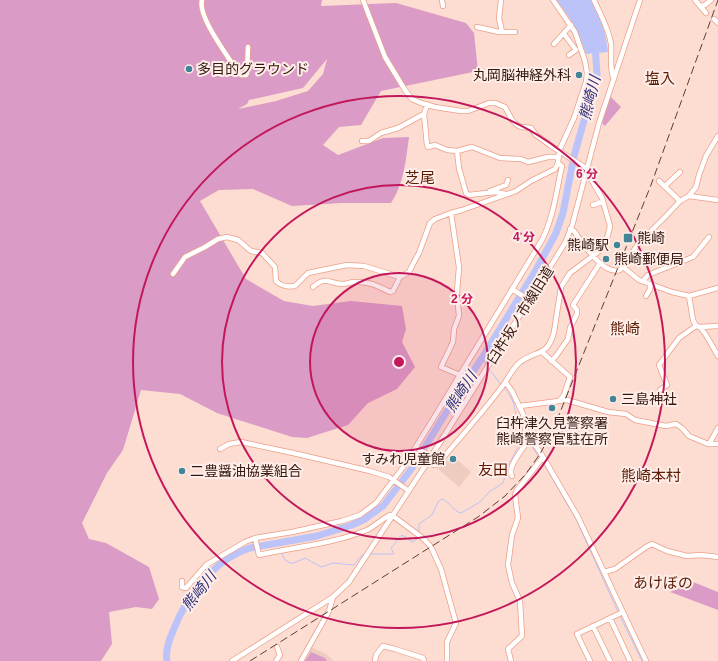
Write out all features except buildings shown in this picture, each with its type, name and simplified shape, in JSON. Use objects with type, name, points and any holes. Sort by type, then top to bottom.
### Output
[{"type":"street","points":[[202,0],[200,4],[205,21],[237,71],[243,75],[246,75],[247,73],[248,47]]},
{"type":"street","points":[[363,0],[380,45],[392,69],[410,96],[416,101],[427,105],[439,108],[468,111],[489,103],[502,104],[517,125],[531,128],[536,135],[585,169],[602,202],[609,222],[609,231],[602,249],[570,273],[561,287],[552,339],[548,347],[542,352],[527,358],[518,364],[505,383],[439,462],[434,465],[427,463]]},
{"type":"street","points":[[442,0],[443,6]]},
{"type":"street","points":[[500,0],[499,18],[504,38]]},
{"type":"street","points":[[313,287],[329,280],[342,284],[351,282],[371,283],[390,292],[393,291],[400,277],[409,272],[419,253],[430,222],[451,213],[516,191],[531,180],[555,168],[586,82],[587,73],[577,37],[571,25],[553,0]]},
{"type":"street","name":"臼杵坂ノ市線旧道","points":[[301,661],[329,611],[333,597],[349,582],[371,550],[408,490],[427,463],[528,299],[565,243],[599,123],[640,0]]},
{"type":"street","points":[[695,0],[706,13]]},
{"type":"street","points":[[701,6],[705,5],[711,0]]},
{"type":"street","points":[[594,1],[601,15],[611,44],[611,74],[614,79]]},
{"type":"street","points":[[714,19],[718,23]]},
{"type":"street","points":[[554,44],[571,25]]},
{"type":"street","points":[[477,27],[492,31],[515,32]]},
{"type":"street","points":[[564,34],[576,50],[569,55]]},
{"type":"street","points":[[182,580],[182,587],[186,588],[206,565],[238,545],[255,539],[326,525],[355,517],[365,512],[376,503],[416,447],[549,227],[562,166],[558,160],[548,157],[529,162],[521,159],[500,158],[472,147],[457,151],[447,150],[435,145],[427,146],[424,114],[427,105]]},
{"type":"street","points":[[362,141],[369,141],[381,133],[403,126],[424,114]]},
{"type":"street","points":[[570,229],[574,231],[600,263],[614,271],[618,271],[623,267],[639,243],[680,201],[689,196],[696,187],[706,156],[718,136]]},
{"type":"street","points":[[457,151],[464,191],[469,195],[499,192],[506,194]]},
{"type":"street","points":[[665,186],[680,172]]},
{"type":"street","points":[[486,193],[506,185],[508,180]]},
{"type":"street","points":[[659,181],[680,201]]},
{"type":"street","points":[[689,196],[718,201]]},
{"type":"street","points":[[593,205],[602,202]]},
{"type":"street","points":[[451,213],[459,267],[457,292],[459,316],[454,329],[453,342],[442,367],[460,375]]},
{"type":"street","points":[[173,274],[185,257],[206,247],[218,239],[227,237],[238,240],[251,251],[262,253],[275,267],[276,281],[287,286],[295,286],[308,273],[347,265],[368,267],[400,277]]},
{"type":"street","points":[[643,281],[648,275],[693,257],[709,238]]},
{"type":"street","points":[[551,361],[568,339],[570,328],[578,310],[573,305],[600,263]]},
{"type":"street","points":[[623,267],[643,281],[672,292],[689,296],[691,294],[718,288]]},
{"type":"street","points":[[646,296],[650,289],[650,284]]},
{"type":"street","points":[[512,289],[528,299]]},
{"type":"street","points":[[689,296],[691,301],[692,318],[706,334],[718,356]]},
{"type":"street","points":[[660,390],[667,385],[659,365],[679,338],[698,326],[718,326]]},
{"type":"street","points":[[542,352],[570,377],[564,395],[560,400]]},
{"type":"street","points":[[505,383],[520,406],[523,414],[524,428],[530,440],[578,517],[604,572],[621,613],[646,661]]},
{"type":"street","points":[[520,406],[567,400],[608,412],[626,414],[635,420],[666,426],[676,424],[689,436],[709,444],[718,444]]},
{"type":"street","points":[[709,444],[718,428]]},
{"type":"street","points":[[512,476],[510,471],[513,465],[530,440]]},
{"type":"street","points":[[220,449],[229,444],[241,442],[254,444],[370,471],[390,477],[408,490]]},
{"type":"street","points":[[416,447],[430,456]]},
{"type":"street","points":[[511,661],[508,648],[522,636],[523,631],[520,601],[512,583],[508,565],[512,535],[518,518],[515,495],[516,490],[542,458]]},
{"type":"street","points":[[255,539],[259,555],[352,535],[368,529],[390,515],[393,516],[431,547],[441,569],[455,620],[447,642],[447,661]]},
{"type":"street","points":[[604,572],[615,569],[652,544],[667,551],[687,556],[701,555],[718,557]]},
{"type":"street","points":[[233,660],[333,597]]},
{"type":"street","points":[[590,661],[577,634],[621,613]]},
{"type":"street","points":[[610,618],[630,661]]},
{"type":"street","points":[[593,626],[610,661]]},
{"type":"street","points":[[375,661],[376,655],[383,646],[423,658],[424,661]]},
{"type":"street","points":[[276,661],[280,655],[277,647]]},
{"type":"shaded area","points":[[0,0],[322,0],[321,6],[396,3],[466,23],[474,33],[478,71],[381,91],[361,125],[339,127],[323,145],[338,155],[383,138],[409,137],[402,180],[391,203],[342,203],[292,206],[253,189],[219,190],[200,201],[246,279],[284,301],[313,306],[351,301],[402,306],[406,329],[402,342],[415,367],[397,389],[368,403],[348,425],[307,438],[292,437],[217,413],[180,394],[141,390],[123,450],[107,473],[82,523],[89,539],[106,543],[149,567],[159,599],[152,609],[136,607],[109,612],[112,644],[101,661],[0,661]],"holes":[[[327,59],[323,74],[308,91],[276,101],[238,109],[247,104],[249,100],[303,88]]]},
{"type":"shaded area","points":[[610,96],[621,107],[605,126],[602,123]]},
{"type":"shaded area","points":[[453,456],[471,472],[459,487],[436,467],[444,459],[448,462]]},
{"type":"shaded area","points":[[693,582],[718,592],[718,610],[670,592]]},
{"type":"shaded area","points":[[311,647],[326,654],[334,661],[304,661]]},
{"type":"shaded area","points":[[311,652],[325,658],[327,661],[305,661]]},
{"type":"water","points":[[556,0],[590,0],[602,24],[608,52],[586,54],[574,26],[566,12]]},
{"type":"waterway","name":"熊崎川","points":[[167,661],[167,649],[169,642],[185,605],[202,581],[224,561],[250,548],[317,536],[352,525],[365,519],[383,506],[412,468],[536,270],[556,233],[563,213],[574,156],[597,75],[595,44]]},
{"type":"waterway","name":"熊崎川","points":[[482,358],[486,364]]},
{"type":"waterway","points":[[489,369],[502,386]]},
{"type":"waterway","points":[[504,388],[512,400],[518,423],[528,440]]},
{"type":"waterway","points":[[419,532],[419,524],[432,515],[438,502],[442,499],[461,513],[480,502],[489,492],[503,483],[508,466],[523,438],[523,434]]},
{"type":"waterway","points":[[530,443],[540,459]]},
{"type":"waterway","points":[[542,461],[576,519],[618,612]]},
{"type":"waterway","points":[[369,554],[394,554],[391,548],[402,535],[412,542],[418,537]]},
{"type":"waterway","points":[[282,553],[284,559],[290,563],[294,563],[305,558],[321,567],[333,563],[354,565],[362,555],[366,555]]},
{"type":"waterway","points":[[620,616],[642,661]]},
{"type":"railway","points":[[250,661],[478,517],[505,496],[525,475],[540,454],[553,430],[651,185],[718,0]]},
{"type":"place","name":"多目的グラウンド","points":[[189,69]]},
{"type":"place","name":"丸岡脳神経外科","points":[[579,75]]},
{"type":"place","name":"熊崎","points":[[628,238]]},
{"type":"place","name":"熊崎駅","points":[[617,245]]},
{"type":"place","name":"熊崎郵便局","points":[[606,259]]},
{"type":"place","name":"三島神社","points":[[613,399]]},
{"type":"place","name":"臼杵津久見警察署 熊崎警察官駐在所","points":[[552,408]]},
{"type":"place","name":"すみれ児童館","points":[[453,459]]},
{"type":"place","name":"二豊醤油協業組合","points":[[182,471]]},
{"type":"district","name":"塩入","points":[[660,79]]},
{"type":"district","name":"芝尾","points":[[420,178]]},
{"type":"district","name":"熊崎","points":[[625,329]]},
{"type":"district","name":"友田","points":[[493,470]]},
{"type":"district","name":"熊崎本村","points":[[651,476]]},
{"type":"district","name":"あけぼの","points":[[663,583]]}]
